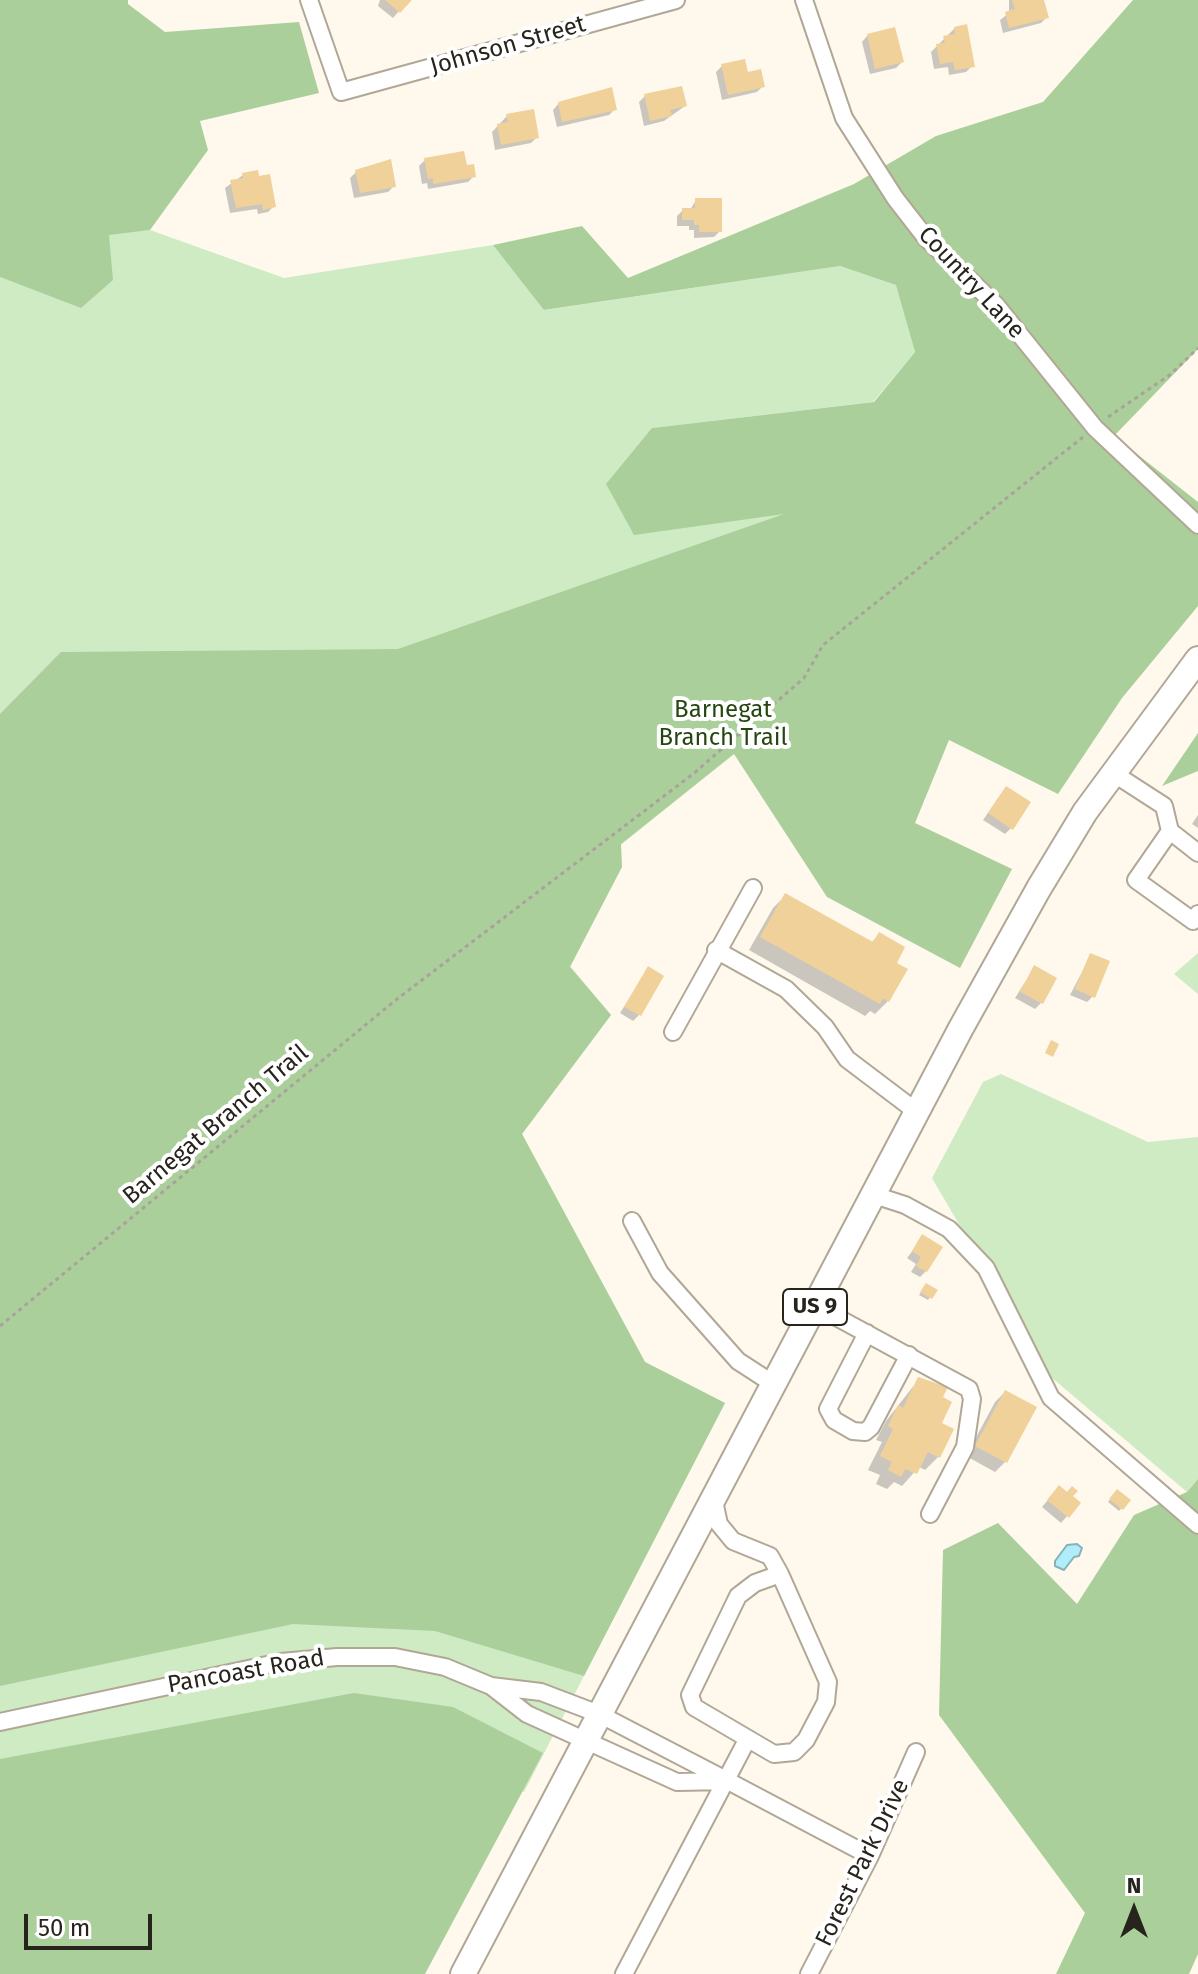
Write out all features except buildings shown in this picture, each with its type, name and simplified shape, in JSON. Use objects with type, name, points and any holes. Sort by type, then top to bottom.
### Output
[{"type":"highway","name":"US 9","points":[[463,1974],[917,1112],[1039,888],[1113,773],[1198,659]]},
{"type":"street","name":"Johnson Street","points":[[309,0],[341,92],[676,0]]},
{"type":"street","name":"Country Lane","points":[[804,0],[844,118],[895,198],[926,238],[996,305],[1095,428],[1198,525]]},
{"type":"street","points":[[1113,773],[1164,806],[1170,831],[1198,853]]},
{"type":"street","points":[[1170,831],[1136,880],[1193,921],[1198,914]]},
{"type":"street","points":[[673,1032],[753,888]]},
{"type":"street","points":[[716,950],[786,989],[825,1027],[847,1059],[917,1112]]},
{"type":"street","points":[[874,1195],[905,1205],[949,1229],[986,1268],[1051,1398],[1198,1525]]},
{"type":"street","points":[[632,1221],[660,1273],[679,1295],[738,1361],[775,1385]]},
{"type":"street","points":[[816,1306],[969,1389],[972,1399],[965,1447],[930,1514]]},
{"type":"street","points":[[867,1333],[828,1409],[834,1420],[853,1431],[865,1432],[871,1427],[909,1355]]},
{"type":"street","points":[[714,1501],[724,1532],[733,1541],[770,1556],[780,1574],[828,1682],[826,1702],[806,1740],[794,1752],[774,1754],[694,1707],[690,1695],[738,1596],[755,1583],[780,1574]]},
{"type":"street","name":"Pancoast Road","points":[[0,1722],[281,1662],[337,1657],[395,1657],[445,1667],[491,1686],[527,1714],[677,1782],[728,1781]]},
{"type":"street","name":"Pancoast Road","points":[[491,1686],[541,1692],[599,1714],[870,1856]]},
{"type":"street","points":[[624,1974],[747,1740]]},
{"type":"street","name":"Forest Park Drive","points":[[809,1974],[870,1856],[916,1752]]},
{"type":"path","points":[[1105,419],[1171,374],[1198,348]]},
{"type":"path","name":"Barnegat Branch Trail","points":[[0,1326],[397,999],[693,774],[804,678],[823,645],[1084,437]]},
{"type":"green space","points":[[0,0],[128,0],[128,4],[165,32],[299,22],[319,93],[200,121],[208,150],[150,230],[109,235],[113,280],[81,308],[0,277]]},
{"type":"green space","points":[[1133,0],[1198,0],[1198,349],[1114,436],[1198,502],[1198,606],[1122,698],[1058,794],[949,740],[915,823],[1012,869],[960,968],[827,897],[734,754],[621,844],[622,867],[570,967],[611,1015],[522,1134],[645,1362],[725,1403],[584,1676],[435,1631],[293,1624],[0,1686],[0,714],[61,652],[398,649],[784,514],[634,535],[606,484],[652,428],[874,402],[915,352],[896,285],[840,266],[544,310],[493,245],[582,226],[628,278],[854,184],[936,136],[1043,102]]},
{"type":"green space","points":[[150,230],[284,278],[493,245],[545,310],[840,266],[897,285],[915,352],[873,402],[653,428],[790,512],[735,753],[530,918],[611,1015],[522,1134],[645,1362],[725,1403],[524,1792],[458,1759],[0,1974],[0,277],[81,307],[109,234]]},
{"type":"green space","points":[[1198,733],[1198,771],[1162,786]]},
{"type":"green space","points":[[1198,953],[1198,994],[1174,974]]},
{"type":"green space","points":[[1001,1074],[1148,1142],[1198,1137],[1198,1479],[1187,1492],[1045,1372],[932,1178],[983,1082]]},
{"type":"green space","points":[[1198,1479],[1198,1954],[1189,1974],[1056,1974],[1085,1913],[939,1715],[943,1550],[998,1523],[1077,1604],[1134,1515],[1187,1492]]},
{"type":"green space","points":[[354,1693],[453,1707],[543,1753],[425,1974],[0,1974],[0,1759]]},
{"type":"water","points":[[1077,1544],[1082,1548],[1079,1556],[1074,1557],[1064,1570],[1055,1566],[1055,1561],[1067,1545]]}]
